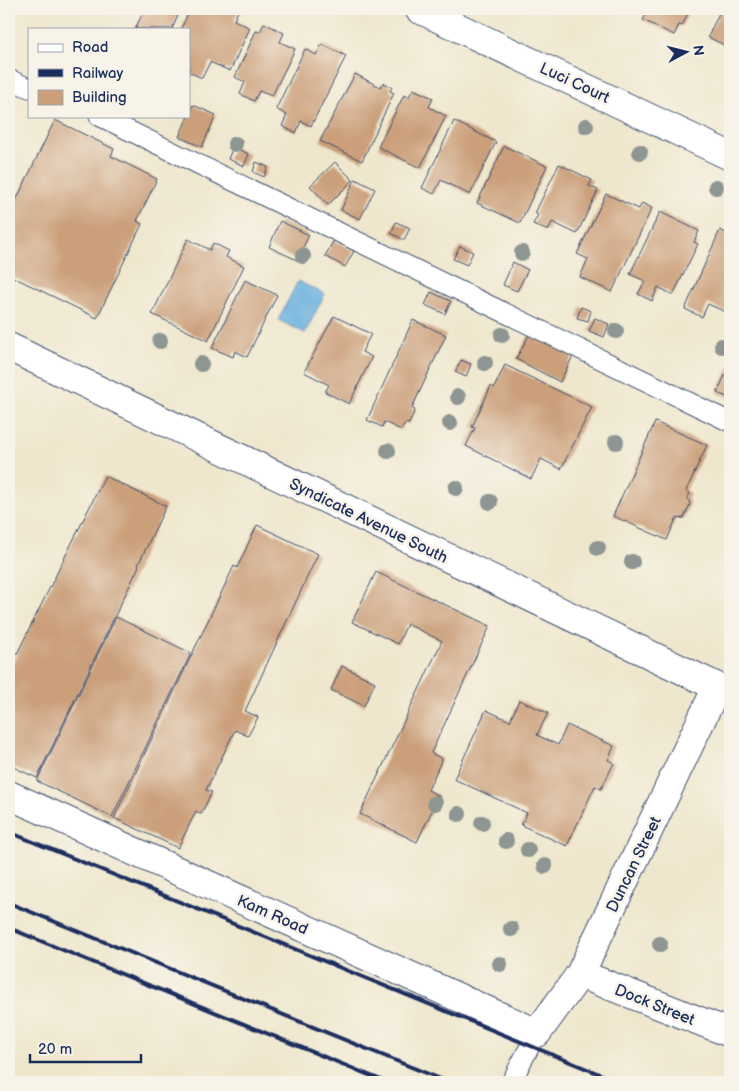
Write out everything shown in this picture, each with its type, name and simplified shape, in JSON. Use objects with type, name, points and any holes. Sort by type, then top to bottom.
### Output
[{"type":"street","name":"Luci Court","points":[[419,9],[730,156]]},
{"type":"street","name":"Syndicate Avenue South","points":[[9,347],[724,690]]},
{"type":"street","name":"Duncan Street","points":[[536,1033],[580,974],[724,690]]},
{"type":"street","name":"Kam Road","points":[[9,795],[536,1033]]},
{"type":"street","name":"Dock Street","points":[[580,974],[730,1033]]},
{"type":"lane","points":[[9,79],[28,88]]},
{"type":"lane","points":[[103,118],[730,422]]},
{"type":"lane","points":[[511,1082],[536,1033]]},
{"type":"water","points":[[298,281],[325,294],[305,333],[278,320]]},
{"type":"building","points":[[145,9],[181,9],[172,28],[136,28]]},
{"type":"building","points":[[190,9],[239,9],[234,20],[250,28],[230,71],[210,62],[202,78],[190,72],[190,28],[181,28]]},
{"type":"building","points":[[645,9],[690,9],[682,26],[679,25],[674,35],[643,20],[648,10]]},
{"type":"building","points":[[721,9],[730,9],[730,48],[708,37]]},
{"type":"building","points":[[264,23],[284,33],[280,42],[295,49],[272,96],[259,91],[254,101],[240,94],[245,82],[235,77],[256,31],[260,32]]},
{"type":"building","points":[[322,44],[346,56],[311,126],[301,121],[296,133],[282,126],[287,115],[276,109],[305,49],[316,55]]},
{"type":"building","points":[[355,74],[380,87],[383,83],[392,87],[390,91],[394,93],[362,161],[320,141]]},
{"type":"building","points":[[413,89],[433,98],[429,107],[446,116],[420,168],[378,147],[404,95],[409,97]]},
{"type":"building","points":[[193,105],[216,115],[202,147],[179,137],[187,118],[190,118]]},
{"type":"building","points":[[55,120],[114,149],[111,156],[157,179],[137,221],[142,224],[97,318],[9,275],[9,215]]},
{"type":"building","points":[[454,121],[496,142],[470,195],[441,180],[434,194],[422,188]]},
{"type":"building","points":[[504,146],[547,166],[520,223],[477,203]]},
{"type":"building","points":[[233,147],[249,154],[244,166],[228,159]]},
{"type":"building","points":[[256,162],[268,167],[264,177],[253,172]]},
{"type":"building","points":[[335,162],[353,180],[328,205],[310,186]]},
{"type":"building","points":[[559,164],[592,180],[589,186],[598,190],[577,234],[552,222],[548,231],[533,224],[538,215],[535,213]]},
{"type":"building","points":[[355,179],[375,189],[360,219],[341,210]]},
{"type":"building","points":[[606,194],[639,209],[642,203],[652,208],[612,292],[580,277],[588,259],[577,254]]},
{"type":"building","points":[[660,212],[699,231],[694,242],[698,244],[673,295],[658,287],[652,301],[638,294],[645,281],[630,274]]},
{"type":"building","points":[[280,221],[309,235],[297,260],[269,247]]},
{"type":"building","points":[[396,222],[410,228],[404,240],[391,233]]},
{"type":"building","points":[[720,230],[730,235],[730,314],[708,304],[702,317],[685,309]]},
{"type":"building","points":[[188,239],[210,250],[213,243],[229,251],[226,257],[244,266],[208,341],[152,314]]},
{"type":"building","points":[[334,240],[354,251],[345,267],[325,256]]},
{"type":"building","points":[[460,246],[473,252],[467,265],[453,259]]},
{"type":"building","points":[[513,262],[528,270],[517,291],[503,285]]},
{"type":"building","points":[[245,280],[277,295],[247,357],[235,351],[233,357],[212,348]]},
{"type":"building","points":[[431,292],[451,301],[445,314],[425,305]]},
{"type":"building","points":[[581,307],[591,311],[588,321],[577,318]]},
{"type":"building","points":[[334,316],[371,334],[362,352],[372,357],[349,404],[325,392],[329,385],[304,372]]},
{"type":"building","points":[[595,318],[609,324],[604,337],[589,331]]},
{"type":"building","points":[[413,320],[446,335],[412,408],[415,410],[409,424],[405,423],[401,430],[384,422],[382,427],[367,420]]},
{"type":"building","points":[[530,333],[573,356],[560,382],[516,359]]},
{"type":"building","points":[[461,360],[471,364],[466,377],[455,372]]},
{"type":"building","points":[[730,364],[730,398],[717,393]]},
{"type":"building","points":[[505,365],[592,407],[561,469],[541,459],[531,479],[466,446],[475,428],[472,427],[491,386],[494,388]]},
{"type":"building","points":[[655,422],[707,445],[686,491],[690,493],[688,498],[690,504],[684,518],[676,519],[667,540],[613,516]]},
{"type":"building","points":[[105,476],[166,506],[37,778],[9,765],[9,670]]},
{"type":"building","points":[[257,525],[318,554],[245,711],[258,717],[248,736],[235,730],[206,790],[212,792],[201,814],[196,811],[178,848],[114,818],[234,566],[237,568]]},
{"type":"building","points":[[376,572],[490,626],[431,753],[442,759],[428,790],[439,796],[417,842],[360,814],[442,641],[407,624],[398,644],[352,622]]},
{"type":"building","points":[[116,617],[191,653],[112,817],[37,781]]},
{"type":"building","points":[[342,666],[375,682],[364,706],[331,690]]},
{"type":"building","points":[[519,700],[548,713],[537,735],[558,745],[567,725],[614,746],[608,760],[614,763],[601,789],[595,786],[567,846],[521,825],[527,813],[454,779],[486,710],[510,721]]},
{"type":"railway","points":[[9,832],[619,1082]]},
{"type":"railway","points":[[9,903],[448,1082]]},
{"type":"railway","points":[[9,928],[386,1082]]}]
